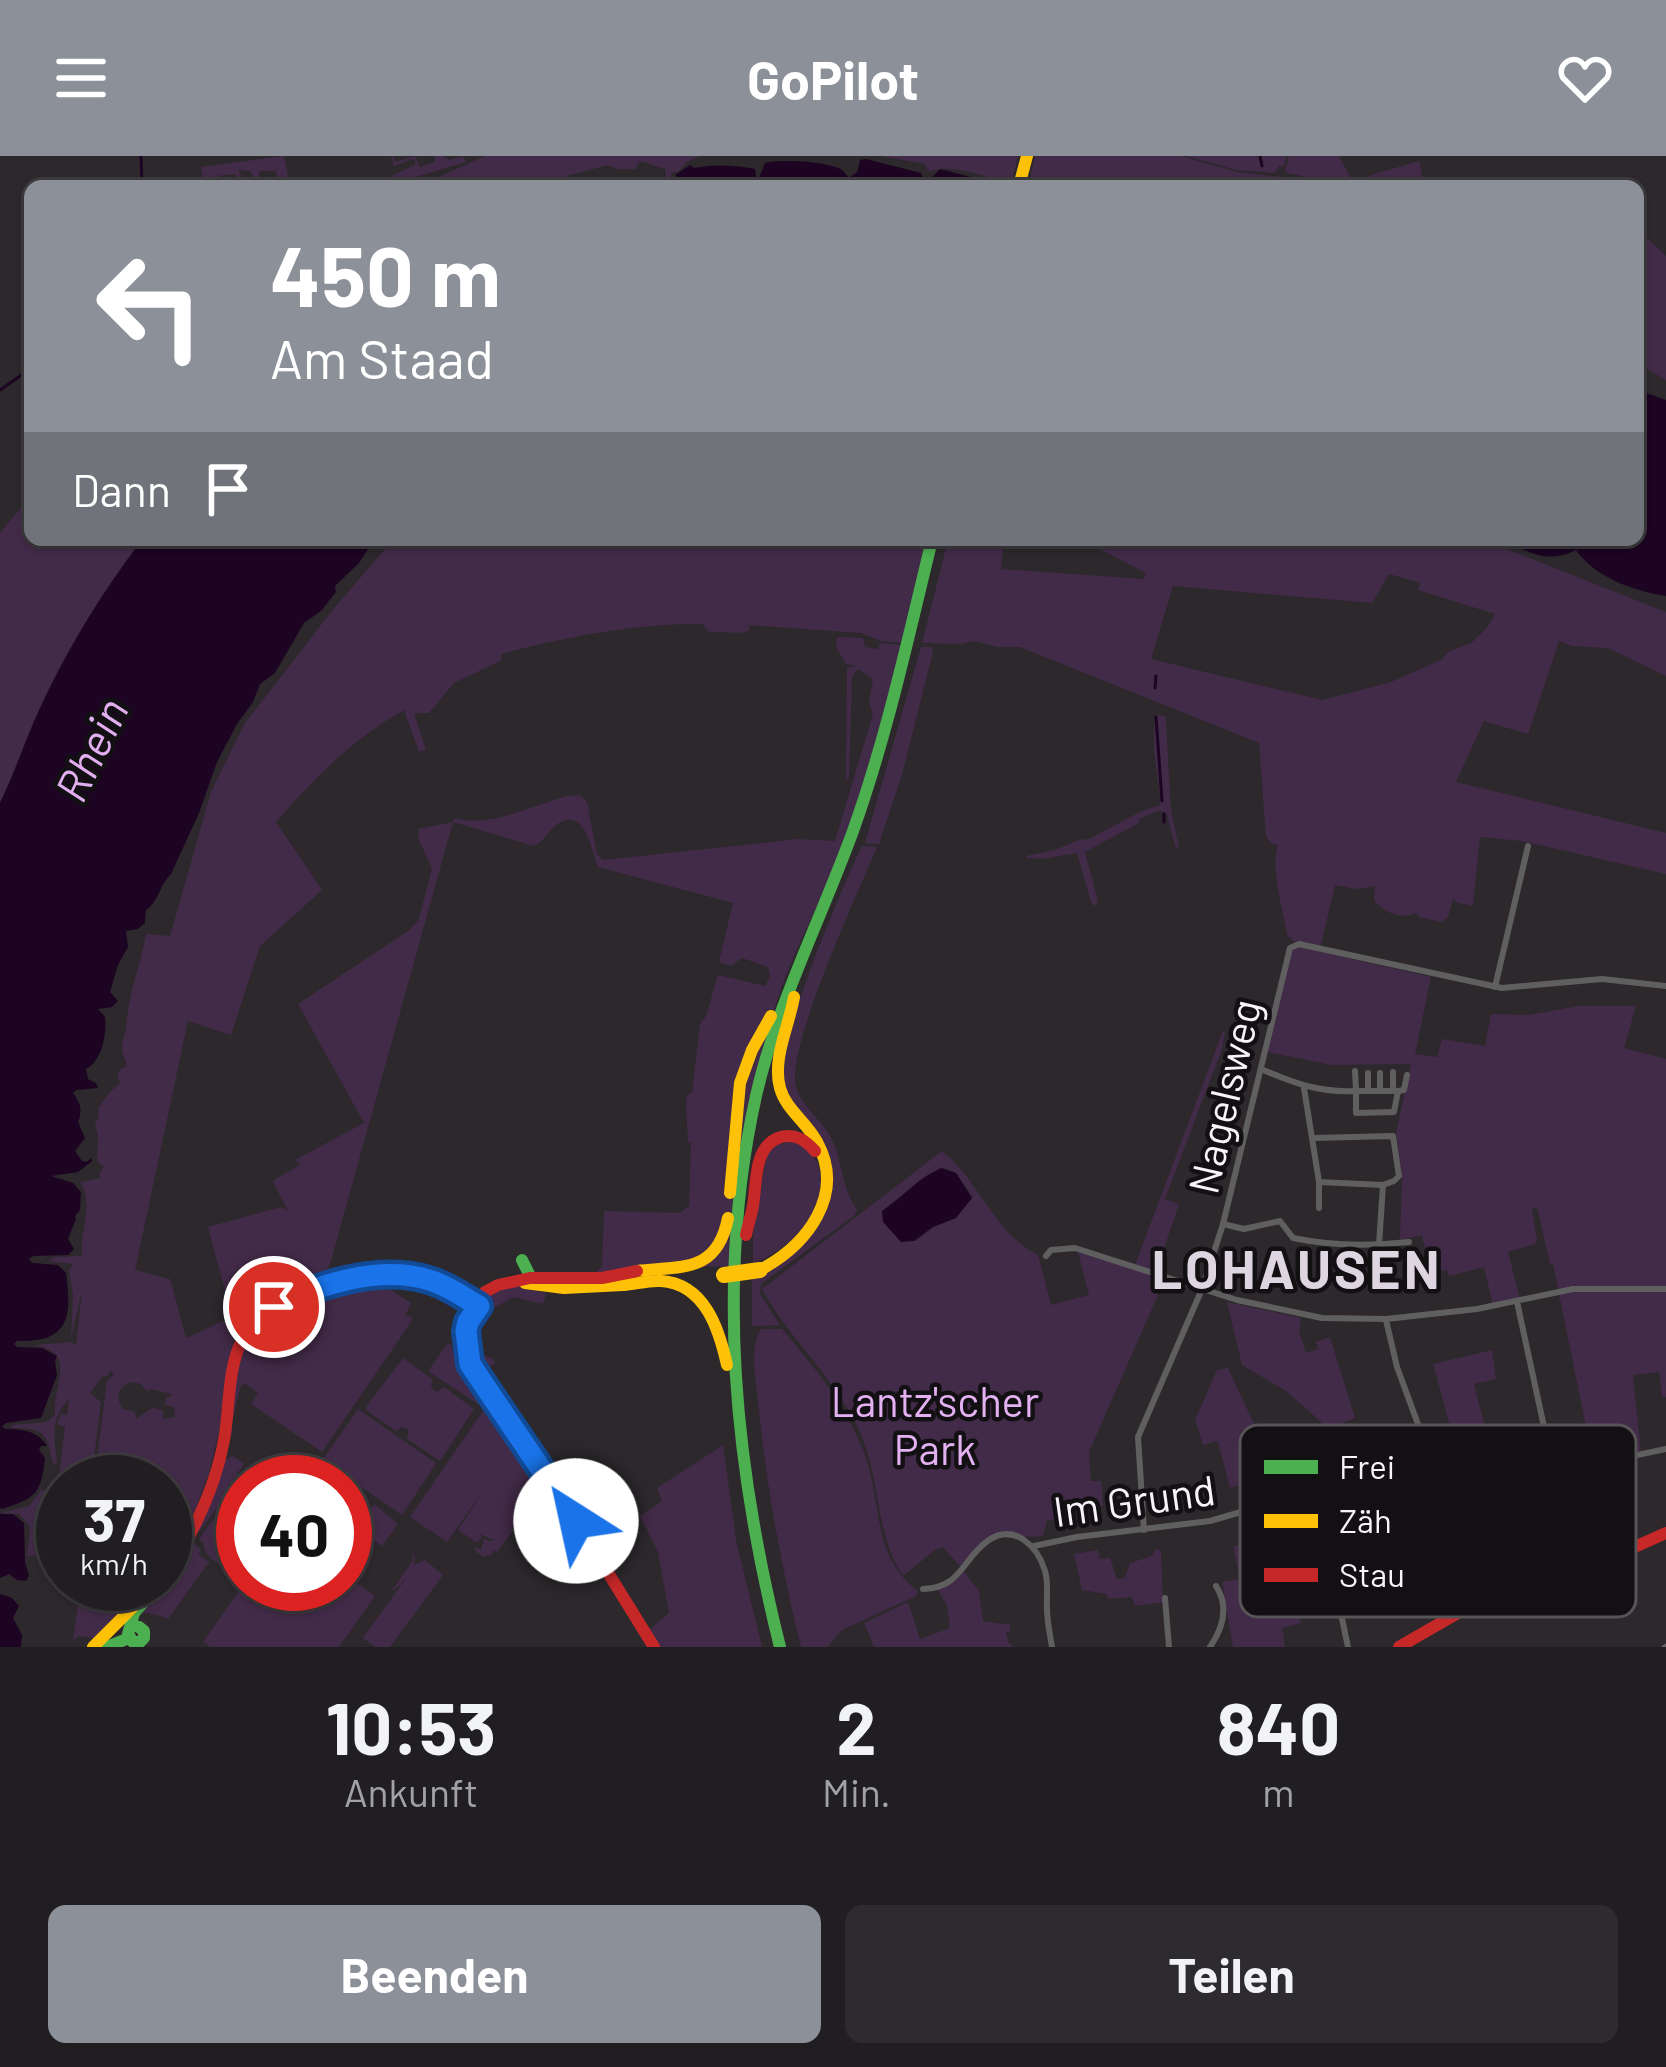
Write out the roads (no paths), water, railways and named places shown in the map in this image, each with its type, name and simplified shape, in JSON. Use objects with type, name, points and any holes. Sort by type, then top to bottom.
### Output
[{"type":"main road","points":[[779,1647],[752,1527],[742,1454],[734,1322],[740,1193],[757,1093],[793,988],[888,751],[934,546]]},
{"type":"main road","points":[[790,1647],[761,1525],[752,1454],[746,1235],[759,1121],[793,988]]},
{"type":"main road","points":[[654,1647],[472,1370],[466,1350],[473,1309],[528,1273],[550,1287],[724,1272],[760,1267],[787,1255],[809,1232],[822,1208],[827,1184],[821,1148],[786,1103],[779,1082],[793,988]]},
{"type":"main road","points":[[630,1278],[705,1262],[724,1243],[740,1083],[752,1050],[793,988]]},
{"type":"main road","points":[[746,1235],[764,1148],[785,1136],[808,1142],[821,1170],[817,1207],[799,1238],[760,1267]]},
{"type":"main road","points":[[676,1267],[724,1272]]},
{"type":"main road","points":[[192,1522],[212,1473],[238,1339],[268,1306],[330,1277]]},
{"type":"main road","points":[[192,1530],[212,1486],[225,1436],[236,1358],[245,1336],[260,1318],[302,1294],[378,1277],[428,1280],[473,1309]]},
{"type":"main road","points":[[630,1278],[680,1286],[697,1295],[711,1311],[725,1355],[742,1454]]},
{"type":"main road","points":[[1636,1550],[1666,1533]]},
{"type":"main road","points":[[93,1647],[129,1611]]},
{"type":"main road","points":[[1400,1647],[1452,1617]]},
{"type":"street","points":[[1528,846],[1495,986],[1599,979],[1666,986]]},
{"type":"street","name":"Nagelsweg","points":[[1144,1530],[1138,1437],[1202,1289],[1223,1224],[1290,948],[1299,944],[1495,986]]},
{"type":"street","points":[[1261,1069],[1304,1088],[1332,1092],[1404,1090],[1407,1075]]},
{"type":"street","points":[[1355,1071],[1356,1113]]},
{"type":"street","points":[[1344,1114],[1394,1112],[1393,1072]]},
{"type":"street","points":[[1367,1073],[1368,1091]]},
{"type":"street","points":[[1380,1073],[1380,1091]]},
{"type":"street","points":[[1304,1088],[1314,1138],[1318,1208]]},
{"type":"street","points":[[1314,1138],[1394,1136],[1399,1176],[1383,1185],[1319,1182]]},
{"type":"street","points":[[1379,1245],[1383,1185]]},
{"type":"street","points":[[1223,1224],[1239,1229],[1280,1221],[1296,1239],[1379,1245],[1409,1242]]},
{"type":"street","points":[[1046,1256],[1051,1250],[1070,1246],[1239,1301],[1322,1318],[1386,1319],[1517,1302],[1573,1289],[1666,1289]]},
{"type":"street","points":[[1517,1302],[1544,1425]]},
{"type":"street","points":[[1386,1319],[1418,1425]]},
{"type":"street","name":"Im Grund","points":[[1636,1455],[1666,1449]]},
{"type":"street","name":"Im Grund","points":[[922,1589],[951,1580],[994,1537],[1011,1535],[1034,1546],[1210,1521],[1240,1512]]},
{"type":"street","points":[[1034,1546],[1048,1582],[1052,1647]]},
{"type":"street","points":[[1210,1647],[1222,1622],[1222,1595],[1216,1586]]},
{"type":"street","points":[[1165,1598],[1170,1646]]},
{"type":"street","points":[[1342,1617],[1348,1647]]},
{"type":"water","points":[[860,160],[921,173],[924,180],[681,180],[675,175],[690,165],[725,166],[755,169],[759,178],[765,163],[781,161],[836,167],[849,178],[857,172]]},
{"type":"water","points":[[940,169],[982,180],[930,180]]},
{"type":"water","points":[[1644,392],[1666,400],[1666,596],[1616,581],[1593,568],[1576,550],[1541,556],[1517,546],[1644,546]]},
{"type":"water","name":"Rhein","points":[[138,546],[370,546],[335,586],[336,592],[322,610],[304,623],[275,673],[260,684],[217,762],[171,874],[146,910],[145,923],[126,931],[128,947],[110,992],[118,1001],[98,1009],[105,1017],[104,1039],[100,1054],[86,1069],[88,1079],[98,1088],[73,1093],[85,1138],[75,1151],[82,1161],[92,1161],[78,1172],[51,1176],[73,1183],[81,1192],[80,1210],[68,1239],[74,1249],[68,1255],[29,1259],[58,1265],[66,1273],[67,1314],[57,1332],[14,1344],[42,1348],[57,1356],[57,1375],[41,1418],[2,1426],[29,1432],[47,1446],[39,1450],[43,1455],[36,1455],[35,1493],[2,1509],[0,803],[62,664]]},
{"type":"water","points":[[941,1168],[956,1173],[972,1198],[956,1218],[914,1241],[901,1242],[883,1222],[882,1211]]},
{"type":"water","points":[[0,1514],[13,1514],[24,1523],[26,1581],[9,1574],[0,1578]]},
{"type":"water","points":[[0,1594],[19,1606],[13,1618],[22,1635],[21,1647],[0,1647]]},
{"type":"waterway","points":[[141,156],[142,180]]},
{"type":"waterway","points":[[1260,156],[1262,166]]},
{"type":"waterway","points":[[0,390],[24,373]]},
{"type":"waterway","points":[[1155,688],[1156,676]]},
{"type":"waterway","points":[[1156,717],[1162,801]]},
{"type":"waterway","points":[[1164,814],[1164,822]]},
{"type":"district","name":"LOHAUSEN","points":[[1297,1267]]},
{"type":"park label","name":"Lantz'scher Park","points":[[935,1424]]}]
